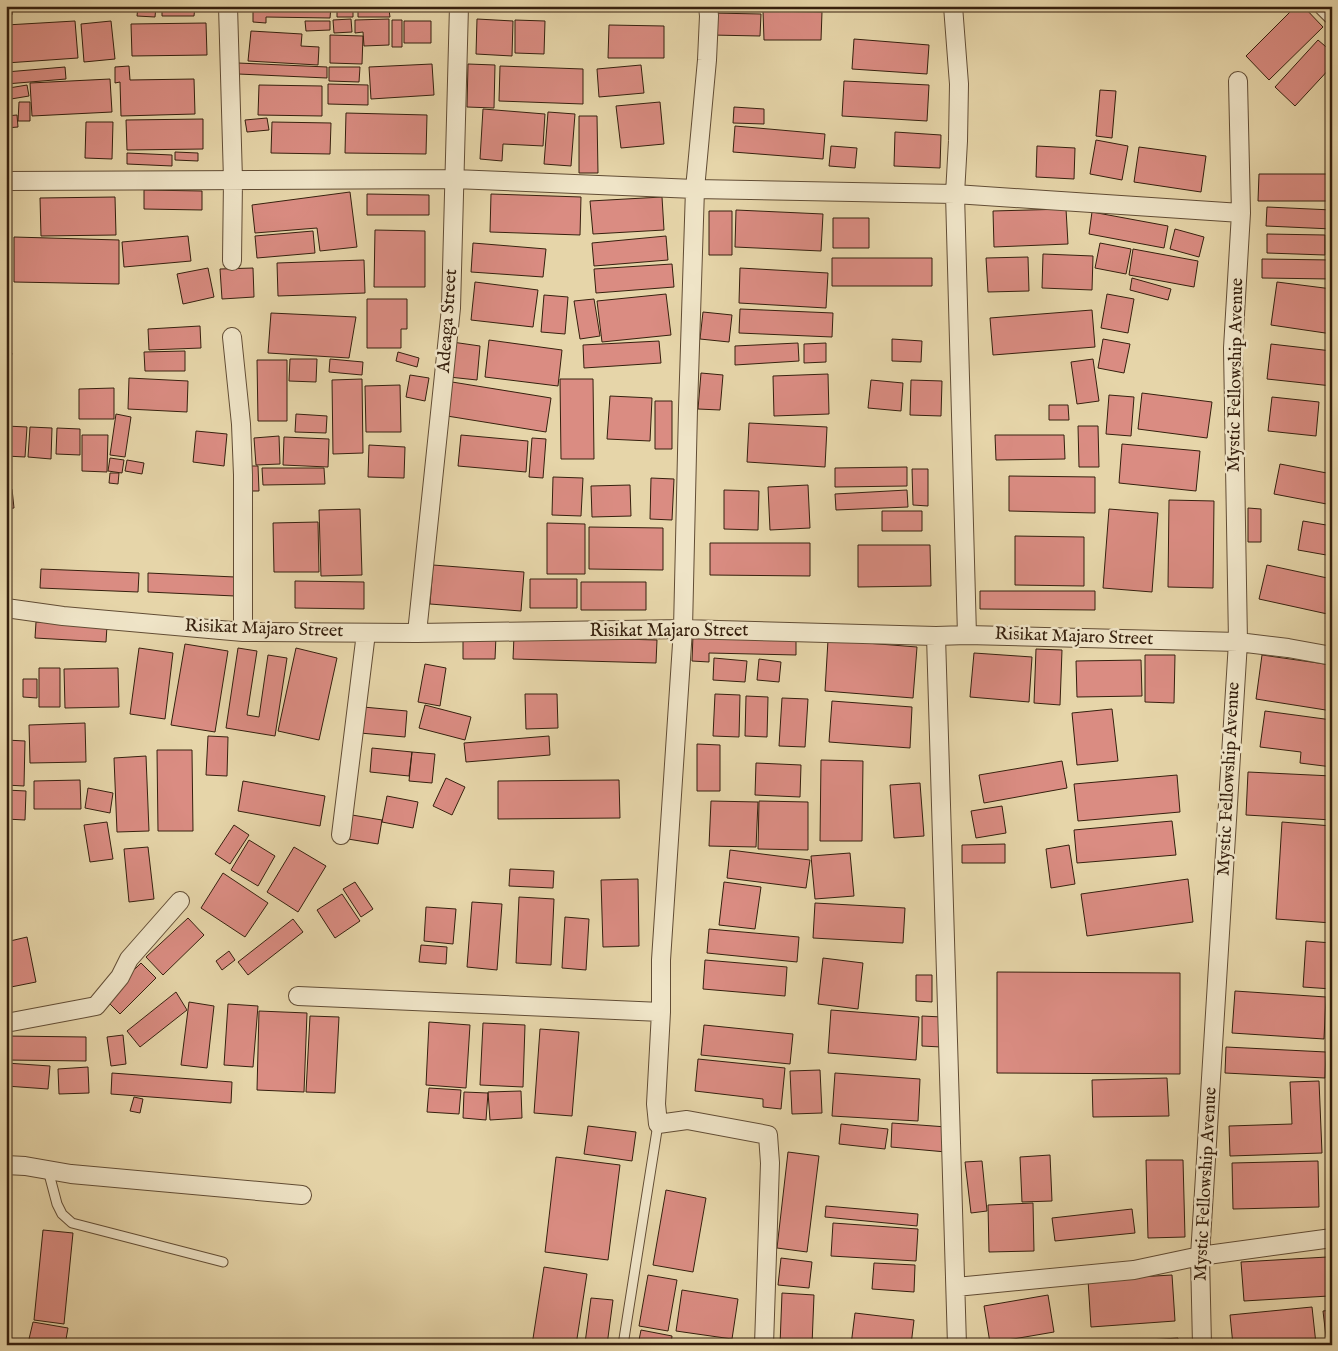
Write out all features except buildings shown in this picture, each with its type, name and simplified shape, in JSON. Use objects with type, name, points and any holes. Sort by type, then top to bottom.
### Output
[{"type":"street","points":[[228,6],[233,180],[232,261]]},
{"type":"street","name":"Adeaga Street","points":[[417,634],[451,308],[459,6]]},
{"type":"street","points":[[708,6],[707,60],[695,188],[683,629],[661,960],[656,1104],[658,1124],[686,1120],[768,1135],[770,1163],[764,1345]]},
{"type":"street","points":[[953,6],[958,84],[958,141],[954,194],[967,634]]},
{"type":"street","points":[[1323,6],[1332,15]]},
{"type":"street","name":"Mystic Fellowship Avenue","points":[[1202,1345],[1200,1256],[1238,642],[1233,348],[1241,214],[1238,81]]},
{"type":"street","points":[[6,182],[454,179],[695,188],[954,194],[1241,214]]},
{"type":"street","points":[[232,336],[241,424],[243,475],[243,632]]},
{"type":"street","name":"Risikat Majaro Street","points":[[6,608],[63,616],[243,632],[417,634],[683,629],[936,636],[967,634],[1238,642],[1332,656]]},
{"type":"street","points":[[341,835],[366,632]]},
{"type":"street","points":[[936,636],[957,1345]]},
{"type":"street","points":[[6,1023],[96,1006],[120,977],[129,959],[180,901]]},
{"type":"street","points":[[298,996],[660,1012]]},
{"type":"street","points":[[6,1165],[25,1166],[71,1174],[302,1195]]},
{"type":"street","points":[[956,1287],[1134,1270],[1200,1256],[1332,1238]]},
{"type":"lane","points":[[623,1345],[658,1124]]},
{"type":"lane","points":[[48,1170],[57,1204],[62,1214],[72,1223],[222,1262]]}]
